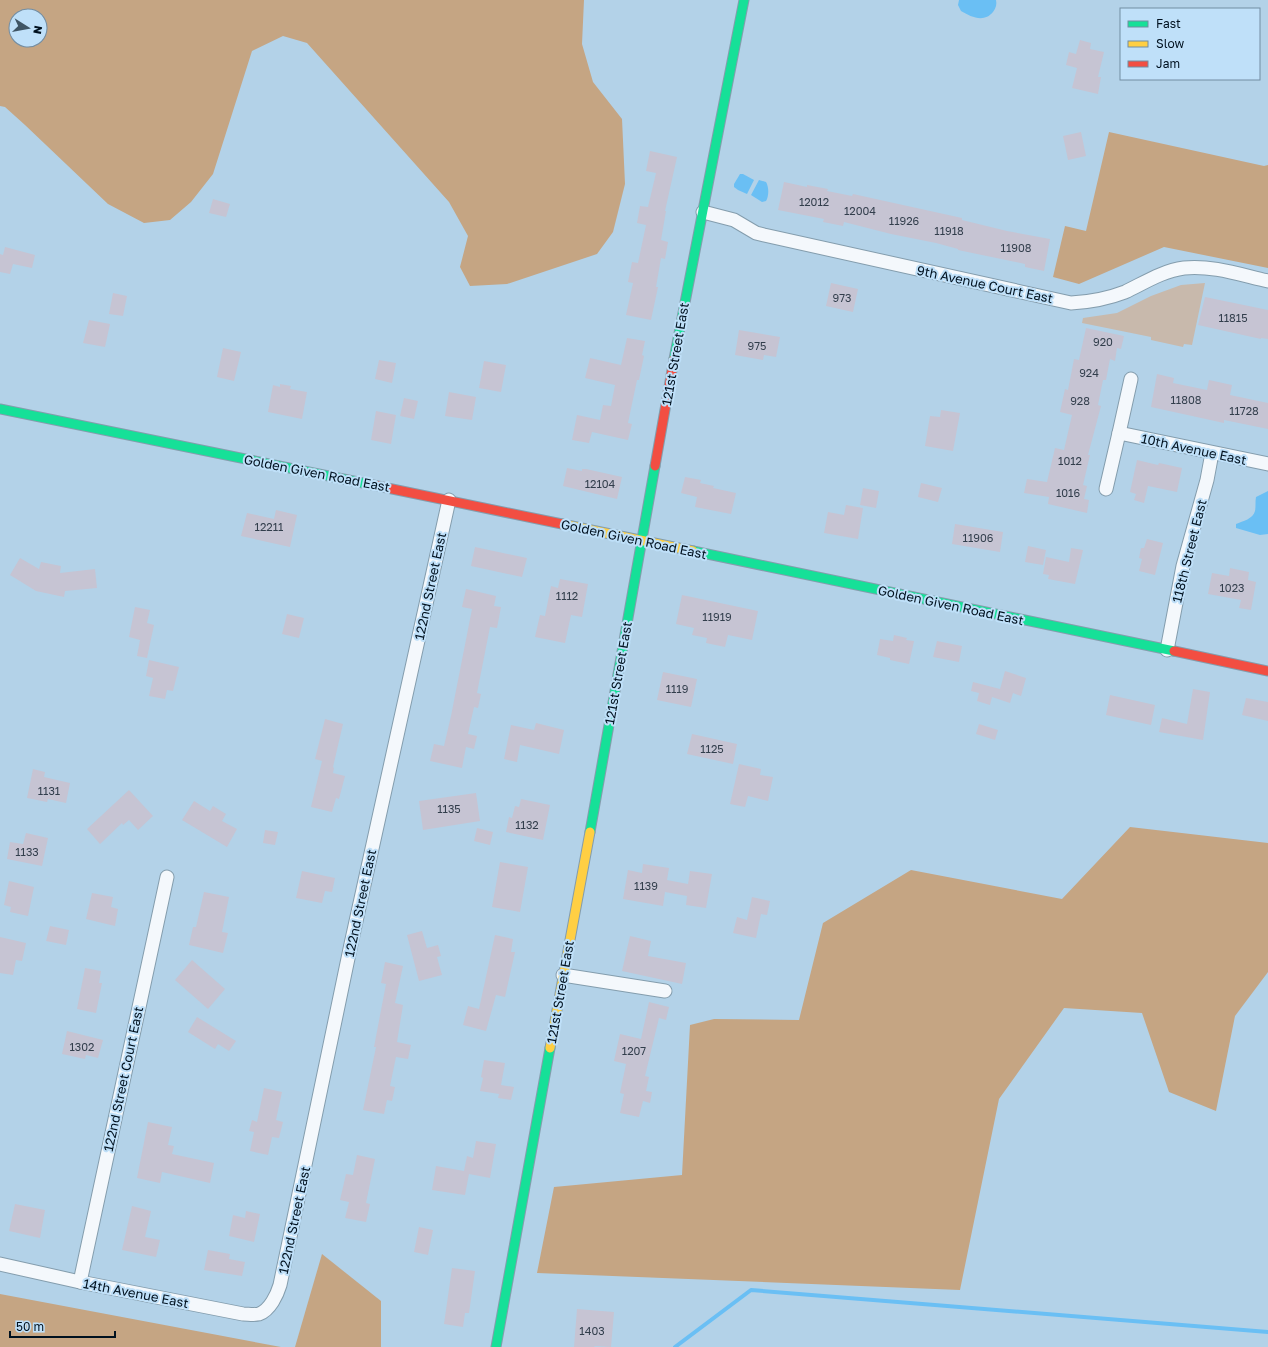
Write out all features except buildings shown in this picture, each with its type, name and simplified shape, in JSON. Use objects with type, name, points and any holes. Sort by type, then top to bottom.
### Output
[{"type":"street","name":"121st Street East","points":[[496,1347],[606,744],[678,336],[744,0]]},
{"type":"street","name":"9th Avenue Court East","points":[[703,212],[734,220],[756,233],[764,235],[1071,303],[1091,302],[1107,298],[1126,292],[1164,273],[1183,268],[1219,270],[1268,281]]},
{"type":"street","points":[[1106,490],[1131,379]]},
{"type":"street","name":"Golden Given Road East","points":[[0,409],[449,500],[1268,671]]},
{"type":"street","name":"10th Avenue East","points":[[1120,433],[1268,464]]},
{"type":"street","name":"118th Street East","points":[[1167,650],[1183,566],[1207,480],[1212,453]]},
{"type":"street","name":"122nd Street East","points":[[270,1305],[280,1285],[351,944],[449,500]]},
{"type":"street","name":"122nd Street Court East","points":[[80,1282],[167,877]]},
{"type":"street","points":[[563,975],[665,991]]},
{"type":"street","name":"14th Avenue East","points":[[0,1264],[80,1282],[243,1314],[260,1314],[270,1305]]},
{"type":"shaded area","points":[[0,0],[584,0],[582,44],[593,82],[622,119],[625,184],[613,232],[597,254],[507,284],[470,286],[460,267],[468,236],[449,202],[307,43],[283,36],[252,51],[213,174],[191,202],[170,220],[144,223],[108,204],[5,107],[0,106]]},
{"type":"shaded area","points":[[1109,132],[1264,166],[1268,165],[1268,268],[1164,247],[1079,284],[1053,277],[1065,226],[1086,231]]},
{"type":"shaded area","points":[[1205,283],[1192,345],[1184,344],[1183,347],[1151,340],[1151,337],[1082,323],[1083,318],[1117,313],[1151,296],[1181,285]]},
{"type":"shaded area","points":[[1130,827],[1268,843],[1268,972],[1235,1016],[1216,1111],[1169,1092],[1142,1013],[1064,1008],[999,1099],[960,1290],[537,1273],[554,1187],[682,1175],[690,1025],[714,1019],[799,1020],[823,923],[911,870],[1062,899]]},
{"type":"shaded area","points":[[322,1254],[381,1301],[381,1347],[295,1347]]},
{"type":"shaded area","points":[[0,1294],[281,1347],[0,1347]]},
{"type":"water","points":[[959,0],[996,0],[996,8],[986,17],[977,18],[961,11],[958,5]]},
{"type":"water","points":[[740,174],[754,180],[747,194],[734,187],[734,184]]},
{"type":"water","points":[[759,180],[766,182],[768,189],[767,199],[766,201],[762,202],[751,195]]},
{"type":"water","points":[[1268,491],[1268,534],[1260,535],[1236,528],[1236,524],[1254,514],[1256,497]]},
{"type":"waterway","points":[[675,1347],[751,1290],[1268,1332]]},
{"type":"traffic: fast","points":[[674,359],[744,0]]},
{"type":"traffic: fast","points":[[0,409],[368,484]]},
{"type":"traffic: fast","points":[[590,832],[655,466]]},
{"type":"traffic: fast","points":[[693,551],[1174,651]]},
{"type":"traffic: fast","points":[[496,1347],[550,1048]]},
{"type":"traffic: slow","points":[[562,524],[693,551]]},
{"type":"traffic: slow","points":[[550,1048],[590,832]]},
{"type":"traffic: jam","points":[[655,466],[674,359]]},
{"type":"traffic: jam","points":[[368,484],[562,524]]},
{"type":"traffic: jam","points":[[1174,651],[1268,671]]}]
